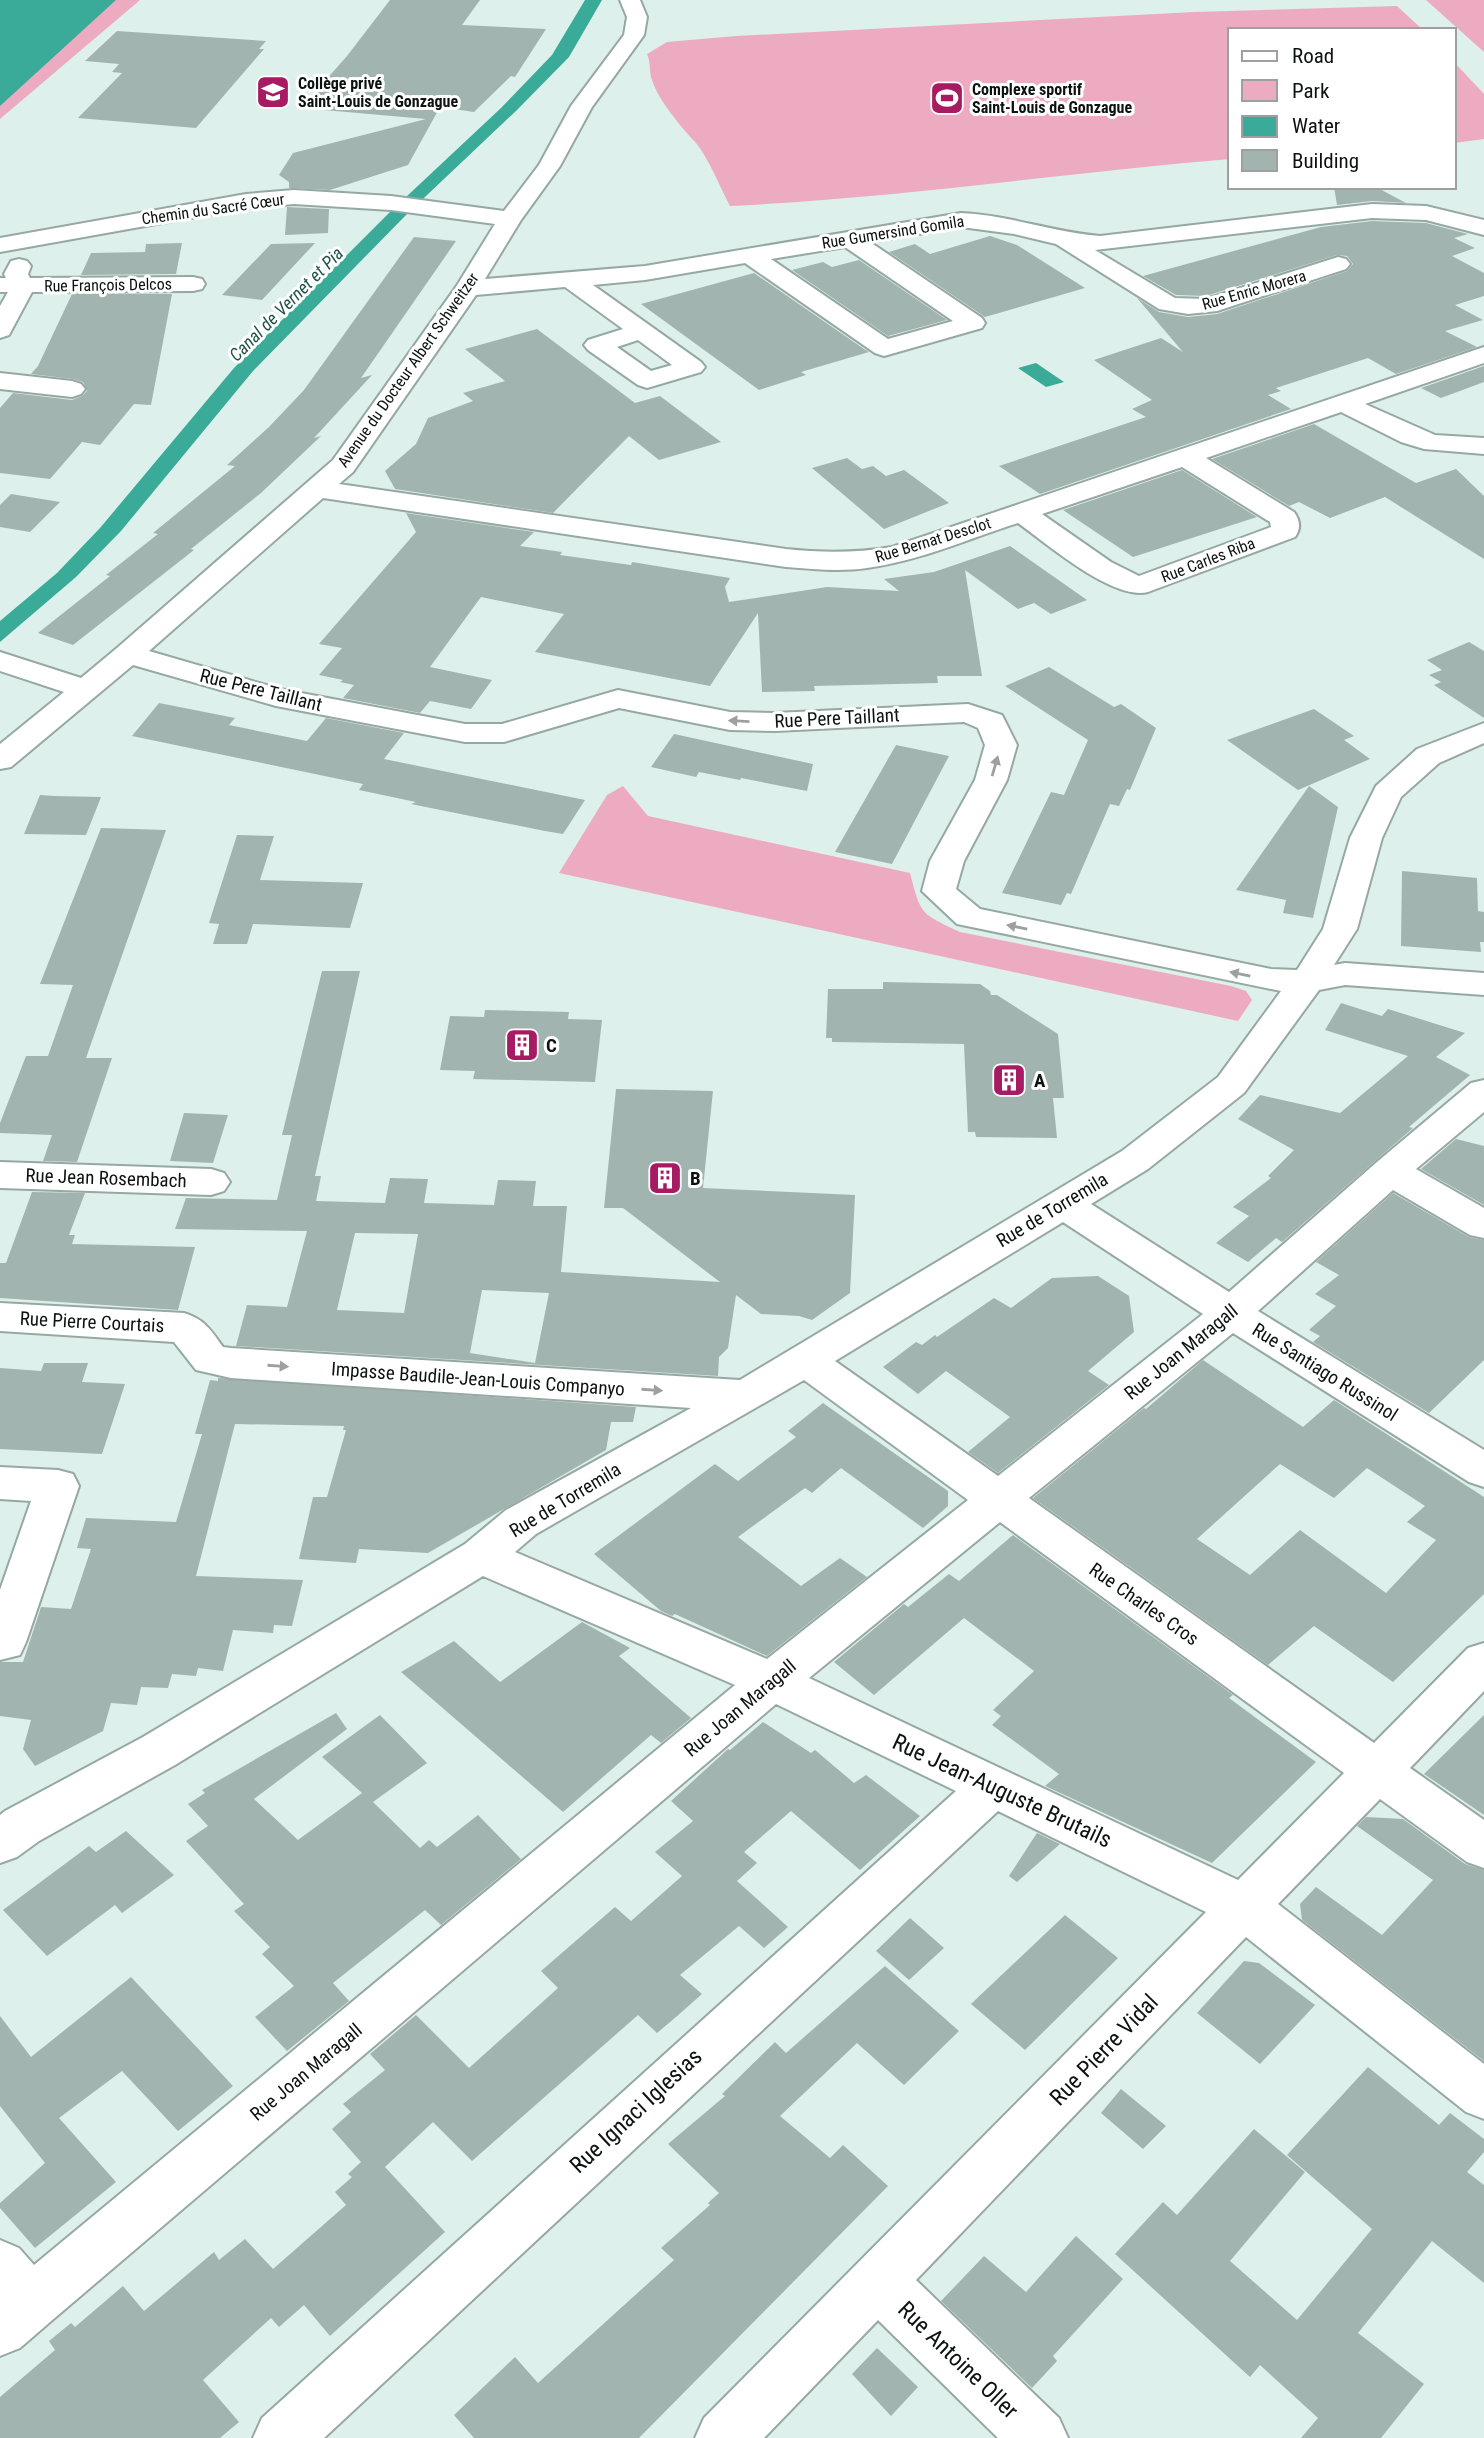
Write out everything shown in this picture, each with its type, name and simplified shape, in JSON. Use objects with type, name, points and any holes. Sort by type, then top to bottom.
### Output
[{"type":"street","name":"Avenue du Docteur Albert Schweitzer","points":[[0,760],[128,654],[318,489],[360,444],[428,342],[468,288],[510,219],[549,166],[582,106],[634,35],[637,17],[629,0]]},
{"type":"street","name":"Chemin du Sacré Cœur","points":[[0,245],[246,201],[294,197],[391,203],[510,219]]},
{"type":"street","name":"Rue Gumersind Gomila","points":[[468,288],[664,270],[921,225],[971,220],[991,220],[1060,239],[1100,243],[1341,212],[1389,209],[1427,211],[1480,223]]},
{"type":"street","points":[[750,255],[884,348],[972,323],[848,238]]},
{"type":"street","name":"Rue Enric Morera","points":[[1060,239],[1168,304],[1188,307],[1208,306],[1338,264]]},
{"type":"street","name":"Rue François Delcos","points":[[0,330],[11,285],[27,240]]},
{"type":"street","name":"Rue Gumersind Gomila","points":[[483,263],[561,280]]},
{"type":"street","points":[[561,280],[642,331]]},
{"type":"street","name":"Rue François Delcos","points":[[11,285],[192,284]]},
{"type":"street","name":"Rue Bernat Desclot","points":[[318,489],[829,562],[865,560],[898,554],[1022,513],[1484,355]]},
{"type":"street","points":[[0,381],[72,389]]},
{"type":"street","points":[[1344,404],[1410,436],[1433,443],[1484,446]]},
{"type":"street","name":"Rue Carles Riba","points":[[1022,513],[1101,568],[1138,586],[1285,531],[1284,518],[1185,457]]},
{"type":"street","name":"Rue Pere Taillant","points":[[128,654],[276,696],[465,733],[503,733],[618,699],[730,721],[775,722],[968,713],[991,722],[1001,745],[991,780],[947,860],[939,891],[969,917],[1271,981],[1307,981]]},
{"type":"street","points":[[0,662],[85,689]]},
{"type":"street","name":"Rue de Torremila","points":[[7,1833],[159,1751],[480,1556],[521,1522],[806,1361],[1135,1160],[1231,1085],[1307,981],[1340,929],[1366,838],[1387,793],[1428,756],[1484,732]]},
{"type":"street","points":[[1307,981],[1345,974],[1484,984]]},
{"type":"street","name":"Rue Joan Maragall","points":[[10,2299],[997,1499],[1231,1313],[1390,1171],[1484,1093]]},
{"type":"street","points":[[1390,1171],[1484,1225]]},
{"type":"street","name":"Rue Jean Rosembach","points":[[0,1175],[211,1182]]},
{"type":"street","name":"Rue Santiago Russinol","points":[[1062,1203],[1231,1313],[1484,1471]]},
{"type":"street","name":"Rue Pierre Courtais","points":[[0,1317],[184,1328],[193,1335],[210,1359]]},
{"type":"street","name":"Impasse Baudile-Jean-Louis Companyo","points":[[210,1359],[231,1363],[746,1396]]},
{"type":"street","name":"Rue Charles Cros","points":[[806,1361],[1484,1847]]},
{"type":"street","points":[[0,1483],[58,1486],[4,1642],[0,1642]]},
{"type":"street","name":"Rue Jean-Auguste Brutails","points":[[480,1556],[772,1681],[1243,1906],[1484,2095]]},
{"type":"street","name":"Rue Pierre Vidal","points":[[723,2438],[1484,1661]]},
{"type":"street","name":"Rue Ignaci Iglesias","points":[[282,2438],[992,1787]]},
{"type":"street","name":"Rue Antoine Oller","points":[[877,2281],[1039,2438]]},
{"type":"green space","points":[[0,0],[140,0],[0,119]]},
{"type":"green space","points":[[1426,0],[1484,0],[1484,52]]},
{"type":"green space","name":"Complexe sportif Saint-Louis de Gonzague","points":[[1397,6],[1421,28],[1228,28],[1228,159],[918,191],[730,206],[701,150],[659,96],[651,77],[647,54],[667,42],[736,36],[1194,12]]},
{"type":"green space","points":[[1456,64],[1484,94],[1484,139],[1456,143]]},
{"type":"green space","points":[[623,786],[648,816],[910,873],[924,911],[960,932],[1231,986],[1246,991],[1252,1000],[1238,1021],[559,873],[607,795]]},
{"type":"water","points":[[0,0],[116,0],[0,106]]},
{"type":"water","name":"Canal de Vernet et Pia","points":[[585,0],[602,0],[569,57],[407,214],[253,371],[121,531],[76,577],[0,642],[0,621],[57,573],[100,528],[234,368],[552,55]]},
{"type":"water","points":[[1036,363],[1064,382],[1046,387],[1018,368]]},
{"type":"building","points":[[390,0],[480,0],[462,25],[546,29],[515,77],[511,76],[474,112],[440,107],[408,165],[330,190],[289,188],[289,182],[279,175],[293,153],[426,119],[301,108],[347,56]]},
{"type":"building","points":[[117,31],[266,41],[259,49],[264,49],[196,128],[78,118],[122,73],[112,72],[119,64],[85,61]]},
{"type":"building","points":[[1334,189],[1380,189],[1406,203],[1372,201],[1337,205]]},
{"type":"building","points":[[287,207],[329,209],[328,233],[285,235]]},
{"type":"building","points":[[1372,221],[1426,223],[1468,234],[1454,238],[1475,248],[1452,256],[1484,273],[1484,296],[1455,305],[1483,320],[1445,331],[1477,347],[1396,374],[1368,358],[1276,388],[1281,391],[1268,395],[1291,409],[1040,494],[999,466],[1146,417],[1132,409],[1152,400],[1094,360],[1161,338],[1183,352],[1137,298],[1159,312],[1188,317],[1217,314],[1347,271],[1353,264],[1347,256],[1337,255],[1206,296],[1176,295],[1143,276],[1321,227]]},
{"type":"building","points":[[990,236],[1017,245],[1085,288],[985,317],[889,252],[915,244],[930,254]]},
{"type":"building","points":[[414,237],[456,241],[361,378],[372,375],[314,438],[321,436],[261,493],[191,549],[194,550],[73,645],[38,633],[110,576],[106,575],[158,534],[153,533],[235,466],[227,465],[304,390]]},
{"type":"building","points":[[182,243],[176,274],[81,275],[91,253],[145,252],[146,244]]},
{"type":"building","points":[[315,243],[262,300],[222,295],[271,244]]},
{"type":"building","points":[[859,260],[947,320],[888,336],[792,270],[823,262],[832,267]]},
{"type":"building","points":[[754,273],[869,352],[801,372],[806,375],[759,390],[641,304]]},
{"type":"building","points":[[72,294],[172,294],[151,405],[134,404],[100,445],[82,442],[50,479],[0,473],[0,408],[13,393],[72,400],[87,391],[83,382],[31,374],[38,366]]},
{"type":"building","points":[[537,329],[635,403],[660,396],[721,442],[659,460],[629,436],[553,513],[395,489],[385,471],[416,444],[428,418],[473,401],[463,393],[505,381],[465,349]]},
{"type":"building","points":[[1484,366],[1484,382],[1441,398],[1421,388]]},
{"type":"building","points":[[1314,424],[1416,483],[1456,469],[1484,496],[1484,559],[1385,497],[1330,518],[1299,502],[1289,506],[1212,459]]},
{"type":"building","points":[[847,458],[862,469],[873,466],[886,476],[904,470],[949,503],[884,529],[812,468]]},
{"type":"building","points":[[1182,470],[1257,517],[1133,557],[1063,510]]},
{"type":"building","points":[[11,494],[60,502],[30,532],[0,527],[0,505]]},
{"type":"building","points":[[406,513],[534,532],[520,546],[562,552],[560,555],[631,565],[632,562],[730,578],[725,587],[729,602],[827,587],[899,591],[884,579],[934,572],[1010,546],[1087,600],[1051,614],[1034,603],[1018,609],[965,570],[982,676],[937,676],[938,683],[814,686],[815,691],[762,692],[758,613],[710,686],[535,652],[564,614],[481,597],[430,667],[492,680],[471,709],[430,701],[420,713],[343,698],[354,685],[319,675],[342,648],[319,644],[416,532]]},
{"type":"building","points":[[1469,642],[1484,651],[1484,718],[1434,685],[1441,682],[1429,675],[1442,670],[1427,660]]},
{"type":"building","points":[[1049,667],[1114,707],[1121,704],[1156,728],[1130,790],[1127,789],[1119,806],[1110,804],[1071,894],[1067,893],[1061,905],[1002,893],[1051,792],[1064,795],[1088,740],[1005,686]]},
{"type":"building","points":[[159,703],[235,718],[229,725],[307,741],[326,718],[404,733],[384,759],[585,800],[563,834],[411,804],[416,802],[359,790],[363,784],[132,736]]},
{"type":"building","points":[[1314,709],[1354,736],[1344,740],[1370,759],[1298,790],[1227,740]]},
{"type":"building","points":[[674,734],[813,764],[807,791],[699,772],[696,777],[651,767]]},
{"type":"building","points":[[896,745],[949,756],[892,864],[835,852]]},
{"type":"building","points":[[1309,786],[1338,807],[1313,918],[1283,913],[1286,900],[1236,890]]},
{"type":"building","points":[[40,795],[101,797],[86,835],[24,834]]},
{"type":"building","points":[[101,828],[166,830],[86,1058],[112,1058],[77,1162],[43,1161],[52,1135],[0,1133],[0,1123],[26,1056],[48,1056],[73,985],[40,984]]},
{"type":"building","points":[[237,835],[274,836],[260,880],[363,883],[350,928],[253,924],[247,944],[213,944],[219,924],[209,923]]},
{"type":"building","points":[[1402,871],[1477,878],[1478,911],[1484,912],[1484,942],[1480,942],[1481,952],[1401,946]]},
{"type":"building","points":[[322,971],[360,971],[315,1176],[321,1176],[316,1201],[385,1203],[390,1178],[428,1179],[424,1203],[494,1205],[498,1180],[536,1181],[533,1206],[567,1206],[561,1272],[720,1282],[623,1208],[604,1208],[616,1089],[713,1091],[703,1188],[855,1195],[850,1293],[812,1320],[799,1316],[761,1314],[736,1295],[728,1348],[719,1357],[718,1376],[236,1346],[247,1305],[287,1307],[307,1231],[175,1229],[186,1198],[277,1200],[292,1135],[282,1135]],"holes":[[[355,1233],[418,1234],[404,1313],[337,1310]],[[482,1290],[549,1293],[535,1363],[470,1353]]]},
{"type":"building","name":"A","points":[[883,982],[980,984],[990,991],[991,995],[997,995],[1058,1034],[1064,1098],[1053,1098],[1057,1138],[976,1137],[975,1132],[968,1132],[964,1044],[832,1042],[832,1038],[826,1038],[828,989],[883,989]]},
{"type":"building","points":[[1341,1003],[1382,1016],[1388,1009],[1465,1033],[1436,1057],[1470,1075],[1282,1242],[1276,1238],[1248,1262],[1216,1243],[1249,1216],[1233,1207],[1271,1178],[1268,1176],[1294,1150],[1238,1119],[1260,1095],[1340,1113],[1408,1056],[1325,1030]]},
{"type":"building","name":"C","points":[[485,1010],[569,1012],[568,1019],[602,1020],[595,1082],[473,1079],[475,1071],[440,1070],[450,1016],[484,1017]]},
{"type":"building","points":[[184,1113],[228,1115],[213,1163],[170,1161]]},
{"type":"building","points":[[1456,1139],[1484,1146],[1484,1205],[1421,1169]]},
{"type":"building","points":[[32,1192],[85,1193],[69,1235],[75,1235],[72,1244],[195,1247],[178,1310],[0,1298],[0,1263],[6,1263]]},
{"type":"building","points":[[1393,1193],[1469,1237],[1484,1240],[1484,1360],[1429,1413],[1313,1342],[1320,1336],[1309,1330],[1336,1306],[1315,1294],[1339,1275],[1316,1262]]},
{"type":"building","points":[[1098,1276],[1129,1296],[1134,1332],[1088,1371],[1109,1385],[998,1473],[968,1452],[1010,1417],[946,1371],[918,1394],[883,1367],[916,1342],[922,1345],[935,1335],[937,1337],[994,1298],[1011,1308],[1052,1278]]},
{"type":"building","points":[[1203,1360],[1303,1427],[1334,1400],[1484,1497],[1484,1594],[1393,1682],[1314,1626],[1268,1665],[1033,1498],[1146,1409]],"holes":[[[1280,1464],[1334,1498],[1367,1468],[1425,1506],[1407,1522],[1436,1540],[1386,1593],[1300,1530],[1250,1575],[1197,1539]]]},
{"type":"building","points":[[44,1363],[88,1363],[82,1382],[125,1384],[102,1454],[0,1449],[0,1368],[41,1371]]},
{"type":"building","points":[[218,1378],[636,1407],[633,1422],[611,1422],[606,1450],[428,1553],[359,1549],[356,1563],[299,1559],[313,1497],[327,1497],[346,1430],[343,1430],[344,1426],[235,1424],[196,1576],[303,1580],[292,1626],[274,1625],[273,1633],[233,1630],[223,1671],[198,1668],[196,1676],[172,1674],[168,1688],[141,1687],[137,1705],[111,1703],[103,1731],[35,1766],[23,1749],[31,1720],[0,1716],[0,1662],[23,1662],[41,1607],[71,1609],[91,1549],[77,1548],[86,1518],[176,1522],[202,1434],[195,1434],[210,1380],[218,1381]]},
{"type":"building","points":[[823,1403],[948,1491],[948,1506],[923,1528],[841,1468],[812,1493],[805,1488],[738,1537],[801,1586],[840,1558],[867,1577],[767,1656],[675,1614],[672,1616],[661,1611],[594,1554],[715,1464],[738,1481],[796,1437],[788,1431]]},
{"type":"building","points":[[1013,1535],[1233,1695],[1229,1698],[1316,1762],[1212,1863],[1045,1786],[1059,1774],[992,1725],[1001,1716],[993,1710],[1034,1671],[964,1618],[874,1695],[834,1662],[904,1604],[908,1607],[949,1574],[959,1581]]},
{"type":"building","points":[[582,1622],[630,1648],[619,1656],[691,1718],[661,1743],[651,1735],[563,1812],[401,1672],[454,1641],[500,1682]]},
{"type":"building","points":[[336,1713],[347,1729],[254,1799],[298,1840],[362,1793],[322,1757],[380,1715],[427,1763],[373,1802],[420,1848],[429,1840],[437,1847],[478,1815],[521,1859],[441,1925],[425,1910],[333,1983],[349,2001],[287,2051],[255,2017],[294,1986],[262,1954],[270,1947],[234,1911],[244,1904],[186,1841],[208,1826],[188,1804],[205,1793],[202,1790]]},
{"type":"building","points":[[1484,1715],[1484,1815],[1424,1774]]},
{"type":"building","points":[[763,1722],[811,1753],[815,1750],[854,1783],[866,1775],[920,1816],[860,1870],[791,1811],[744,1852],[757,1863],[737,1881],[788,1927],[764,1948],[739,1926],[680,1975],[702,1994],[676,2017],[657,2033],[638,2015],[472,2161],[433,2122],[385,2167],[445,2232],[330,2336],[304,2305],[279,2327],[271,2318],[203,2380],[239,2422],[220,2438],[0,2438],[0,2397],[55,2350],[49,2341],[71,2323],[75,2327],[123,2286],[144,2311],[214,2252],[219,2260],[245,2239],[273,2269],[346,2205],[335,2192],[352,2177],[348,2174],[361,2162],[332,2129],[351,2112],[343,2104],[385,2070],[370,2054],[416,2015],[469,2068],[558,1988],[541,1971],[615,1907],[631,1921],[682,1876],[655,1852],[693,1821],[671,1801],[728,1749]]},
{"type":"building","points":[[1366,1817],[1403,1819],[1465,1864],[1484,1870],[1484,2061],[1302,1920],[1300,1904],[1316,1887],[1382,1935],[1433,1880],[1357,1826]]},
{"type":"building","points":[[126,1831],[174,1875],[122,1913],[115,1905],[47,1956],[3,1910],[89,1846],[96,1852]]},
{"type":"building","points":[[1037,1833],[1060,1844],[1017,1882],[1009,1876]]},
{"type":"building","points":[[1065,1915],[1118,1958],[1025,2050],[971,2004]]},
{"type":"building","points":[[910,1918],[944,1948],[909,1980],[876,1951]]},
{"type":"building","points":[[1244,1961],[1259,1963],[1315,2005],[1260,2064],[1197,2013]]},
{"type":"building","points":[[885,1966],[959,2031],[904,2085],[857,2043],[780,2116],[830,2158],[843,2145],[888,2186],[639,2438],[474,2438],[454,2415],[515,2357],[538,2383],[674,2260],[661,2248],[710,2205],[708,2203],[719,2193],[668,2144],[725,2096],[722,2094],[775,2042],[786,2053]]},
{"type":"building","points":[[131,1977],[233,2086],[178,2131],[122,2071],[59,2118],[116,2182],[35,2248],[0,2208],[0,2203],[45,2163],[0,2106],[0,2016],[31,2057]]},
{"type":"building","points":[[1368,2067],[1439,2125],[1450,2113],[1484,2139],[1484,2152],[1467,2172],[1484,2185],[1484,2283],[1432,2241],[1358,2333],[1424,2384],[1381,2438],[1301,2438],[1318,2418],[1260,2365],[1250,2377],[1115,2254],[1163,2202],[1177,2215],[1254,2129],[1305,2172],[1230,2261],[1297,2320],[1372,2229],[1287,2155]]},
{"type":"building","points":[[1121,2089],[1166,2126],[1143,2149],[1101,2113]]},
{"type":"building","points":[[1076,2236],[1123,2279],[1053,2356],[1057,2361],[1032,2388],[941,2301],[984,2256],[1026,2292]]},
{"type":"building","points":[[877,2348],[918,2387],[891,2416],[852,2374]]},
{"type":"place","name":"Collège privé Saint-Louis de Gonzague","points":[[273,92]]},
{"type":"place","name":"Complexe sportif Saint-Louis de Gonzague","points":[[947,98]]},
{"type":"place","name":"C","points":[[522,1045]]},
{"type":"place","name":"A","points":[[1009,1080]]},
{"type":"place","name":"B","points":[[665,1178]]}]
